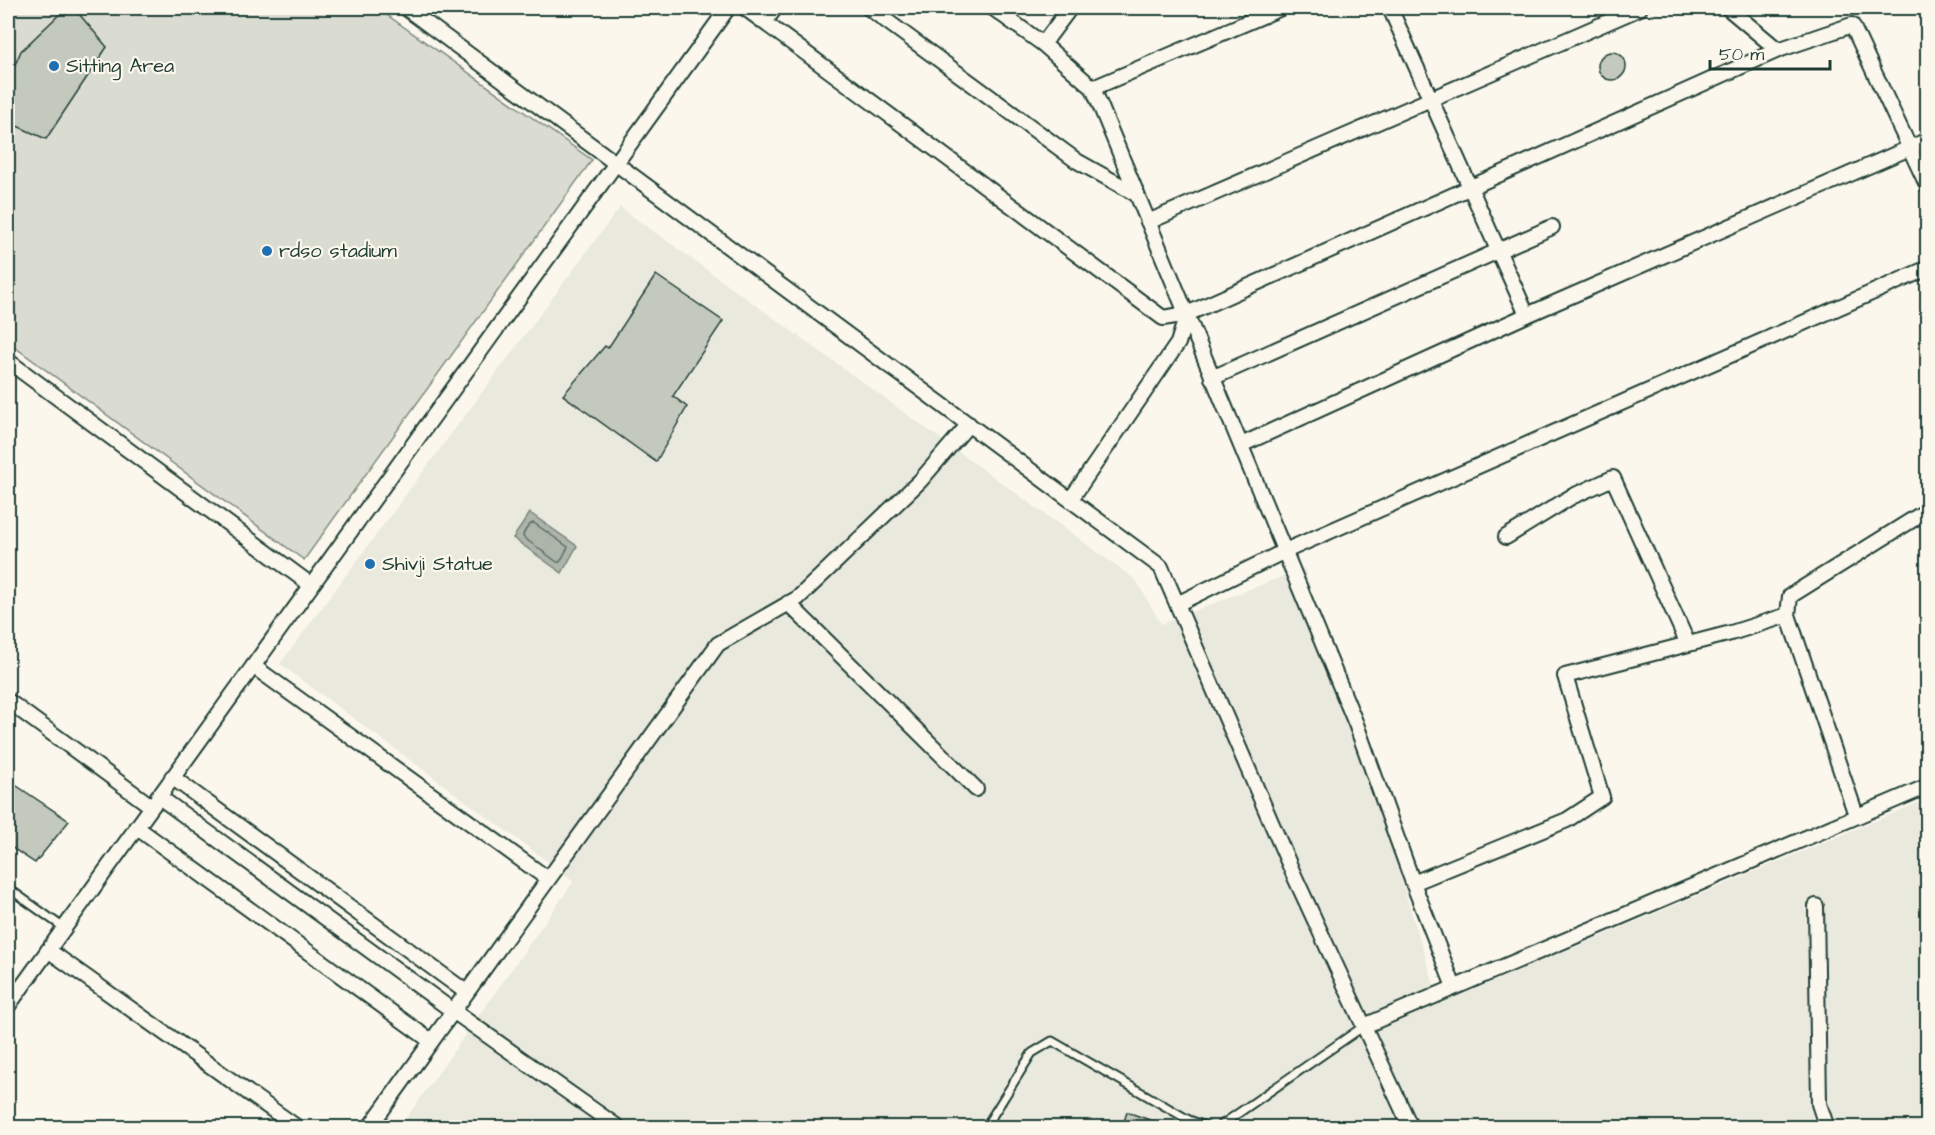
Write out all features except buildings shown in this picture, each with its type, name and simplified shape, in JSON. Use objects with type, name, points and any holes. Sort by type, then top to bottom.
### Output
[{"type":"street","points":[[406,8],[1161,567],[1293,873],[1410,1128]]},
{"type":"street","points":[[8,1006],[728,8]]},
{"type":"street","points":[[745,8],[1163,318],[1187,314],[1778,50],[1851,25],[1928,187]]},
{"type":"street","points":[[765,22],[775,8]]},
{"type":"street","points":[[870,8],[1077,161],[1136,194]]},
{"type":"street","points":[[993,8],[1043,44],[1094,88],[1356,724],[1413,883],[1454,987]]},
{"type":"street","points":[[1043,44],[1070,8]]},
{"type":"street","points":[[1094,88],[1281,8]]},
{"type":"street","points":[[1390,8],[1527,315]]},
{"type":"street","points":[[1148,222],[1640,8]]},
{"type":"street","points":[[1728,8],[1778,50]]},
{"type":"street","points":[[1241,445],[1527,315],[1928,140]]},
{"type":"street","points":[[1212,378],[1498,249],[1552,227]]},
{"type":"street","points":[[1177,604],[1285,551],[1928,268]]},
{"type":"street","points":[[1071,500],[1178,343],[1187,314]]},
{"type":"street","points":[[8,361],[311,585]]},
{"type":"street","points":[[369,1128],[718,644],[798,598],[920,481],[969,424]]},
{"type":"street","points":[[1506,537],[1571,497],[1613,478],[1688,644]]},
{"type":"street","points":[[1856,815],[1788,615],[1791,596],[1928,510]]},
{"type":"street","points":[[788,603],[976,789]]},
{"type":"street","points":[[1413,883],[1567,820],[1602,797],[1565,676],[1788,615]]},
{"type":"street","points":[[253,666],[548,879]]},
{"type":"street","points":[[8,701],[155,801],[619,1128]]},
{"type":"street","points":[[172,777],[466,992]]},
{"type":"street","points":[[1364,1026],[1928,786]]},
{"type":"street","points":[[136,827],[431,1041]]},
{"type":"street","points":[[1815,906],[1819,1104],[1827,1128]]},
{"type":"street","points":[[48,950],[298,1128]]},
{"type":"lane","points":[[8,888],[64,928]]},
{"type":"lane","points":[[1217,1128],[1364,1026]]},
{"type":"lane","points":[[985,1128],[1032,1053],[1052,1041],[1189,1120],[1210,1128]]},
{"type":"shaded area","name":"rdso stadium","points":[[8,8],[377,8],[592,160],[304,560],[8,342]]},
{"type":"shaded area","points":[[620,207],[1136,580],[1161,624],[1304,568],[1440,1004],[1927,799],[1927,1127],[400,1127],[574,881],[280,664]]},
{"type":"water","points":[[530,513],[577,546],[562,573],[513,538]]},
{"type":"place","name":"Sitting Area","points":[[54,66]]},
{"type":"place","name":"rdso stadium","points":[[267,251]]},
{"type":"place","name":"Shivji Statue","points":[[370,564]]}]
